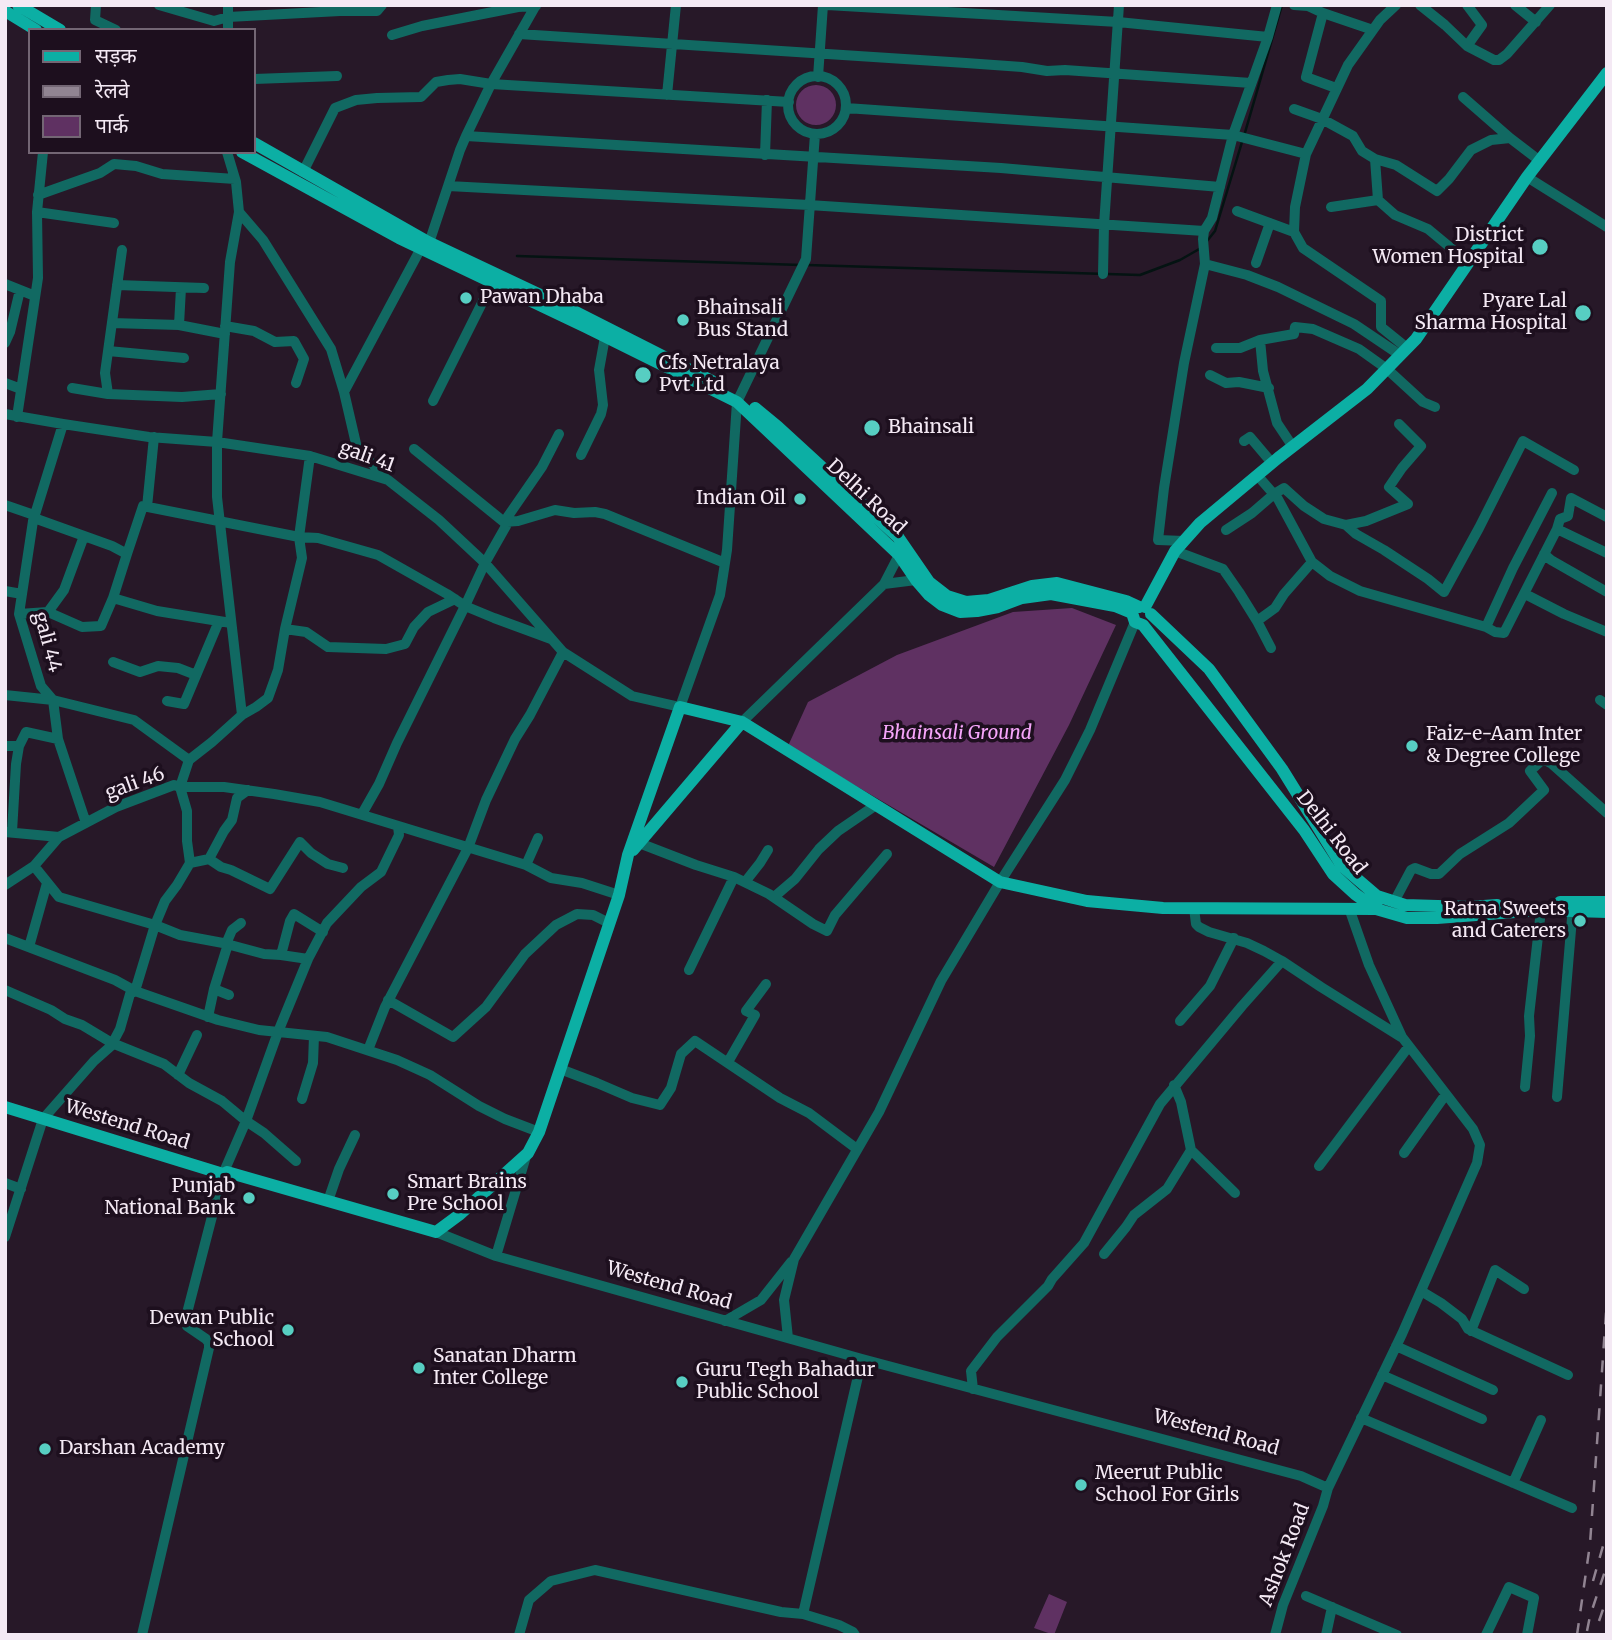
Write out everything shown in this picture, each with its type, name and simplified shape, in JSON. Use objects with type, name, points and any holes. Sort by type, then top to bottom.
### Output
[{"type":"main road","points":[[22,6],[57,28]]},
{"type":"main road","points":[[5,11],[33,28]]},
{"type":"main road","points":[[1376,903],[1342,866],[1282,769],[1209,669],[1141,615],[1179,546],[1200,523],[1367,389],[1404,351],[1422,330],[1527,177],[1607,73]]},
{"type":"main road","points":[[256,144],[492,283],[738,399]]},
{"type":"main road","points":[[246,154],[399,238],[425,245],[570,309],[738,399]]},
{"type":"main road","name":"Delhi Road","points":[[738,399],[902,552],[920,577],[947,596],[966,602],[989,600],[1032,586],[1057,583],[1126,601],[1141,615],[1304,830],[1333,874],[1355,894],[1407,918],[1541,911],[1573,906],[1607,912]]},
{"type":"main road","points":[[436,1232],[528,1153],[539,1132],[619,895],[628,855],[680,707],[742,722],[1000,882],[1087,901],[1163,908],[1349,908],[1394,902],[1446,907],[1573,906],[1607,902]]},
{"type":"main road","points":[[628,855],[742,722]]},
{"type":"main road","name":"Westend Road","points":[[5,1107],[223,1174],[227,1172],[436,1232]]},
{"type":"street","points":[[96,5],[95,20],[112,28]]},
{"type":"street","points":[[159,5],[214,20],[340,8],[377,11],[383,5]]},
{"type":"street","points":[[228,5],[228,28]]},
{"type":"street","points":[[667,95],[676,5]]},
{"type":"street","points":[[818,77],[825,5],[1118,22],[1268,37]]},
{"type":"street","points":[[1103,274],[1119,5]]},
{"type":"street","points":[[1271,648],[1223,569],[1179,546],[1157,540],[1184,363],[1205,260],[1203,235],[1212,218],[1233,135],[1277,5]]},
{"type":"street","points":[[1294,5],[1308,6],[1373,30]]},
{"type":"street","points":[[1396,5],[1380,20],[1348,65],[1306,154],[1295,207],[1294,232],[1303,248],[1381,301],[1381,327],[1404,351]]},
{"type":"street","points":[[1420,5],[1467,46],[1494,61],[1507,54],[1550,5]]},
{"type":"street","points":[[1467,5],[1482,25],[1467,46]]},
{"type":"street","points":[[1515,5],[1536,22]]},
{"type":"street","points":[[344,392],[425,245],[466,136],[491,84],[536,6]]},
{"type":"street","points":[[392,35],[422,26],[518,7],[536,6]]},
{"type":"street","points":[[1324,13],[1306,77],[1336,88]]},
{"type":"street","points":[[519,34],[1251,83]]},
{"type":"street","points":[[256,79],[337,76]]},
{"type":"street","points":[[818,77],[829,79],[838,86],[844,96],[846,108],[836,127],[829,132],[815,134],[800,129],[795,123],[789,102],[799,84],[818,77]]},
{"type":"street","points":[[303,172],[335,108],[356,100],[421,97],[436,82],[448,80],[789,102]]},
{"type":"street","points":[[1463,97],[1540,161]]},
{"type":"street","points":[[765,155],[767,100]]},
{"type":"street","points":[[846,108],[1233,135],[1306,154]]},
{"type":"street","points":[[1294,109],[1322,119],[1353,136],[1362,151],[1375,159],[1396,165],[1437,191],[1471,150],[1491,140],[1510,138]]},
{"type":"street","points":[[680,707],[720,595],[738,399],[803,264],[815,134]]},
{"type":"street","points":[[466,136],[1001,168],[1220,187]]},
{"type":"street","points":[[16,416],[38,278],[37,212],[43,154]]},
{"type":"street","points":[[228,154],[235,179],[239,212],[230,261],[217,442],[217,497],[242,715]]},
{"type":"street","points":[[1375,159],[1378,200],[1395,215],[1428,229],[1469,263]]},
{"type":"street","points":[[38,195],[100,173],[114,164],[136,166],[162,174],[235,179]]},
{"type":"street","points":[[1527,177],[1607,227]]},
{"type":"street","points":[[448,186],[809,205],[1104,225],[1203,235]]},
{"type":"street","points":[[1331,207],[1378,200]]},
{"type":"street","points":[[1237,211],[1294,232]]},
{"type":"street","points":[[37,212],[114,222]]},
{"type":"street","points":[[239,212],[263,240],[331,349],[357,448],[388,480]]},
{"type":"street","points":[[1256,263],[1270,223]]},
{"type":"street","points":[[108,394],[105,373],[122,250]]},
{"type":"street","points":[[1205,260],[1278,288],[1404,351]]},
{"type":"street","points":[[433,401],[492,283]]},
{"type":"street","points":[[5,284],[35,296]]},
{"type":"street","points":[[117,285],[204,288]]},
{"type":"street","points":[[179,325],[181,288]]},
{"type":"street","points":[[5,343],[20,290]]},
{"type":"street","points":[[112,323],[254,331],[275,342],[294,341],[304,359],[296,383]]},
{"type":"street","points":[[1216,348],[1240,348],[1260,340],[1294,334],[1295,327],[1313,329],[1359,349],[1387,369],[1423,402],[1435,407]]},
{"type":"street","points":[[581,455],[603,405],[598,370],[605,337]]},
{"type":"street","points":[[1260,340],[1263,371],[1276,423],[1293,447]]},
{"type":"street","points":[[108,351],[184,358]]},
{"type":"street","points":[[1210,375],[1226,383],[1239,382],[1269,388]]},
{"type":"street","points":[[5,383],[21,389]]},
{"type":"street","points":[[72,388],[108,394],[182,397],[221,394]]},
{"type":"street","name":"gali 41","points":[[5,414],[153,437],[217,442],[310,456],[388,480],[439,520],[485,563],[563,652],[632,696],[680,707]]},
{"type":"street","name":"gali 44","points":[[63,424],[34,517],[19,614],[41,685],[53,700],[58,739],[86,823]]},
{"type":"street","points":[[1226,530],[1284,488],[1324,519],[1346,525],[1366,521],[1408,504],[1389,487],[1421,446],[1399,424]]},
{"type":"street","points":[[362,814],[485,563],[506,526],[505,522],[542,467],[559,434]]},
{"type":"street","points":[[146,507],[153,437]]},
{"type":"street","points":[[1244,442],[1250,437],[1272,463]]},
{"type":"street","points":[[1346,525],[1444,592],[1522,441],[1574,470]]},
{"type":"street","points":[[414,450],[505,522],[555,510],[595,512],[725,563]]},
{"type":"street","points":[[189,760],[242,715],[268,698],[278,670],[302,558],[299,537],[310,456]]},
{"type":"street","points":[[1257,475],[1274,494],[1312,562],[1330,576],[1360,591],[1486,627],[1494,632],[1504,633],[1558,529],[1560,519],[1568,516],[1571,498],[1607,517]]},
{"type":"street","points":[[1486,627],[1552,493]]},
{"type":"street","points":[[5,505],[127,554]]},
{"type":"street","points":[[19,614],[48,612],[82,627],[101,626],[143,506],[299,537],[318,538],[378,555],[465,606],[554,641]]},
{"type":"street","points":[[1558,529],[1607,554]]},
{"type":"street","points":[[48,612],[64,590],[84,536]]},
{"type":"street","points":[[742,722],[884,584],[902,552]]},
{"type":"street","points":[[1544,554],[1607,592]]},
{"type":"street","points":[[1257,621],[1275,608],[1312,562]]},
{"type":"street","points":[[884,584],[920,577]]},
{"type":"street","points":[[5,592],[22,594]]},
{"type":"street","points":[[1525,594],[1607,632]]},
{"type":"street","points":[[113,598],[157,611],[231,623]]},
{"type":"street","points":[[285,629],[306,632],[328,647],[386,649],[405,644],[414,627],[428,612],[455,599]]},
{"type":"street","points":[[725,1321],[761,1300],[793,1259],[858,1149],[879,1112],[941,982],[1065,780],[1141,615]]},
{"type":"street","points":[[167,701],[184,704],[219,621]]},
{"type":"street","points":[[368,1051],[388,1000],[468,848],[486,800],[515,740],[563,652]]},
{"type":"street","points":[[113,662],[140,672],[158,666],[178,668],[196,676]]},
{"type":"street","name":"gali 46","points":[[5,695],[53,700],[134,720],[189,760],[180,787],[174,785],[116,807],[59,837]]},
{"type":"street","points":[[58,739],[26,732],[19,746],[9,832],[59,837]]},
{"type":"street","points":[[5,746],[19,746]]},
{"type":"street","points":[[1394,902],[1411,870],[1415,868],[1439,874],[1460,854],[1509,823],[1544,790],[1530,771],[1543,759],[1607,813]]},
{"type":"street","points":[[5,1237],[43,1119],[112,1044],[120,1029],[130,994],[135,991],[155,925],[166,901],[190,863],[187,811],[180,787],[224,787],[320,802],[526,865],[551,878],[582,883],[619,895]]},
{"type":"street","points":[[209,859],[232,820],[237,799],[248,790]]},
{"type":"street","points":[[775,897],[838,831],[876,806]]},
{"type":"street","points":[[142,1635],[209,1348],[206,1339],[187,1326],[186,1317],[223,1174],[308,959],[327,923],[360,887],[381,872],[399,835],[398,826]]},
{"type":"street","points":[[5,885],[33,866],[59,837]]},
{"type":"street","points":[[526,865],[538,838]]},
{"type":"street","points":[[190,863],[209,859],[270,889],[300,842],[328,864],[343,868]]},
{"type":"street","points":[[639,843],[745,882],[775,897],[827,931],[835,915],[887,854]]},
{"type":"street","points":[[745,882],[768,850]]},
{"type":"street","points":[[33,866],[59,897],[180,935],[264,954],[308,959]]},
{"type":"street","points":[[689,970],[734,877]]},
{"type":"street","points":[[29,947],[47,883]]},
{"type":"street","points":[[1557,1097],[1573,906]]},
{"type":"street","points":[[1194,908],[1196,924],[1199,927],[1234,938],[1282,961],[1402,1037]]},
{"type":"street","points":[[1349,908],[1368,965],[1402,1037],[1446,1094],[1404,1153]]},
{"type":"street","points":[[1525,1087],[1530,1036],[1529,1016],[1541,911]]},
{"type":"street","points":[[281,955],[294,914],[323,932]]},
{"type":"street","points":[[388,1000],[453,1037],[486,1007],[525,954],[556,925],[577,914],[593,915],[610,923]]},
{"type":"street","points":[[208,1017],[227,944],[232,930],[241,923]]},
{"type":"street","points":[[5,938],[115,980],[135,991],[208,1017],[259,1030],[327,1037],[397,1060],[430,1075],[479,1106],[539,1132]]},
{"type":"street","points":[[1181,1021],[1210,986],[1234,938]]},
{"type":"street","points":[[974,1389],[971,1371],[997,1337],[1048,1286],[1084,1243],[1160,1104],[1282,961]]},
{"type":"street","points":[[727,1062],[755,1015],[746,1011],[766,984]]},
{"type":"street","points":[[214,989],[229,995]]},
{"type":"street","points":[[5,990],[82,1025],[112,1044],[164,1065],[189,1083],[222,1101],[296,1161]]},
{"type":"street","points":[[178,1075],[197,1035]]},
{"type":"street","points":[[302,1099],[313,1063],[314,1036]]},
{"type":"street","points":[[560,1069],[632,1098],[660,1105],[671,1088],[681,1054],[695,1041],[780,1098],[830,1127],[858,1149]]},
{"type":"street","points":[[1319,1166],[1409,1046]]},
{"type":"street","points":[[1174,1085],[1181,1102],[1191,1150],[1235,1193]]},
{"type":"street","name":"Ashok Road","points":[[1275,1635],[1283,1605],[1328,1488],[1396,1346],[1477,1163],[1480,1145],[1473,1129],[1446,1094]]},
{"type":"street","points":[[328,1201],[355,1135]]},
{"type":"street","points":[[1104,1254],[1134,1215],[1167,1189],[1191,1150]]},
{"type":"street","points":[[496,1256],[528,1153]]},
{"type":"street","points":[[5,1184],[21,1189]]},
{"type":"street","name":"Westend Road","points":[[436,1232],[496,1256],[788,1339],[1301,1476],[1328,1488]]},
{"type":"street","points":[[788,1339],[784,1300],[793,1259]]},
{"type":"street","points":[[1471,1331],[1495,1270],[1524,1289]]},
{"type":"street","points":[[1421,1291],[1441,1303],[1471,1331],[1568,1375]]},
{"type":"street","points":[[1396,1346],[1493,1390]]},
{"type":"street","points":[[803,1614],[862,1359]]},
{"type":"street","points":[[1382,1375],[1482,1419]]},
{"type":"street","points":[[1361,1418],[1572,1508]]},
{"type":"street","points":[[1513,1483],[1541,1420]]},
{"type":"street","points":[[519,1635],[529,1600],[551,1581],[596,1570],[781,1612],[803,1614],[839,1625],[855,1635]]},
{"type":"street","points":[[1486,1635],[1509,1587],[1534,1598],[1527,1635]]},
{"type":"street","points":[[1306,1595],[1397,1635]]},
{"type":"street","points":[[1326,1635],[1332,1607]]},
{"type":"green space","points":[[816,85],[824,86],[830,91],[835,97],[835,113],[830,119],[824,124],[816,125],[808,124],[802,119],[797,113],[796,105],[797,97],[802,91],[808,86]]},
{"type":"green space","name":"Bhainsali Ground","points":[[1072,608],[1116,625],[1069,725],[994,867],[788,746],[808,702],[897,655],[1013,612]]},
{"type":"green space","points":[[1049,1594],[1067,1602],[1054,1635],[1034,1628]]},
{"type":"waterway","points":[[1244,136],[1282,5]]},
{"type":"waterway","points":[[1207,241],[1215,231],[1242,142]]},
{"type":"waterway","points":[[807,265],[1140,275],[1180,260],[1201,248]]},
{"type":"waterway","points":[[517,256],[801,265]]},
{"type":"railway","points":[[1577,1635],[1590,1544],[1607,1299]]},
{"type":"railway","points":[[1593,1581],[1607,1532]]},
{"type":"railway","points":[[1587,1631],[1605,1571]]},
{"type":"railway","points":[[1599,1621],[1607,1598]]},
{"type":"place","name":"District Women Hospital","points":[[1540,247]]},
{"type":"place","name":"Pawan Dhaba","points":[[466,298]]},
{"type":"place","name":"Pyare Lal Sharma Hospital","points":[[1583,313]]},
{"type":"place","name":"Bhainsali Bus Stand","points":[[683,320]]},
{"type":"place","name":"Cfs Netralaya Pvt Ltd","points":[[643,375]]},
{"type":"place","name":"Bhainsali","points":[[872,428]]},
{"type":"place","name":"Indian Oil","points":[[800,499]]},
{"type":"place","name":"Faiz-e-Aam Inter & Degree College","points":[[1412,746]]},
{"type":"place","name":"Ratna Sweets and Caterers","points":[[1580,921]]},
{"type":"place","name":"Smart Brains Pre School","points":[[393,1194]]},
{"type":"place","name":"Punjab National Bank","points":[[249,1198]]},
{"type":"place","name":"Dewan Public School","points":[[288,1330]]},
{"type":"place","name":"Sanatan Dharm Inter College","points":[[419,1368]]},
{"type":"place","name":"Guru Tegh Bahadur Public School","points":[[682,1382]]},
{"type":"place","name":"Darshan Academy","points":[[45,1449]]},
{"type":"place","name":"Meerut Public School For Girls","points":[[1081,1485]]}]
